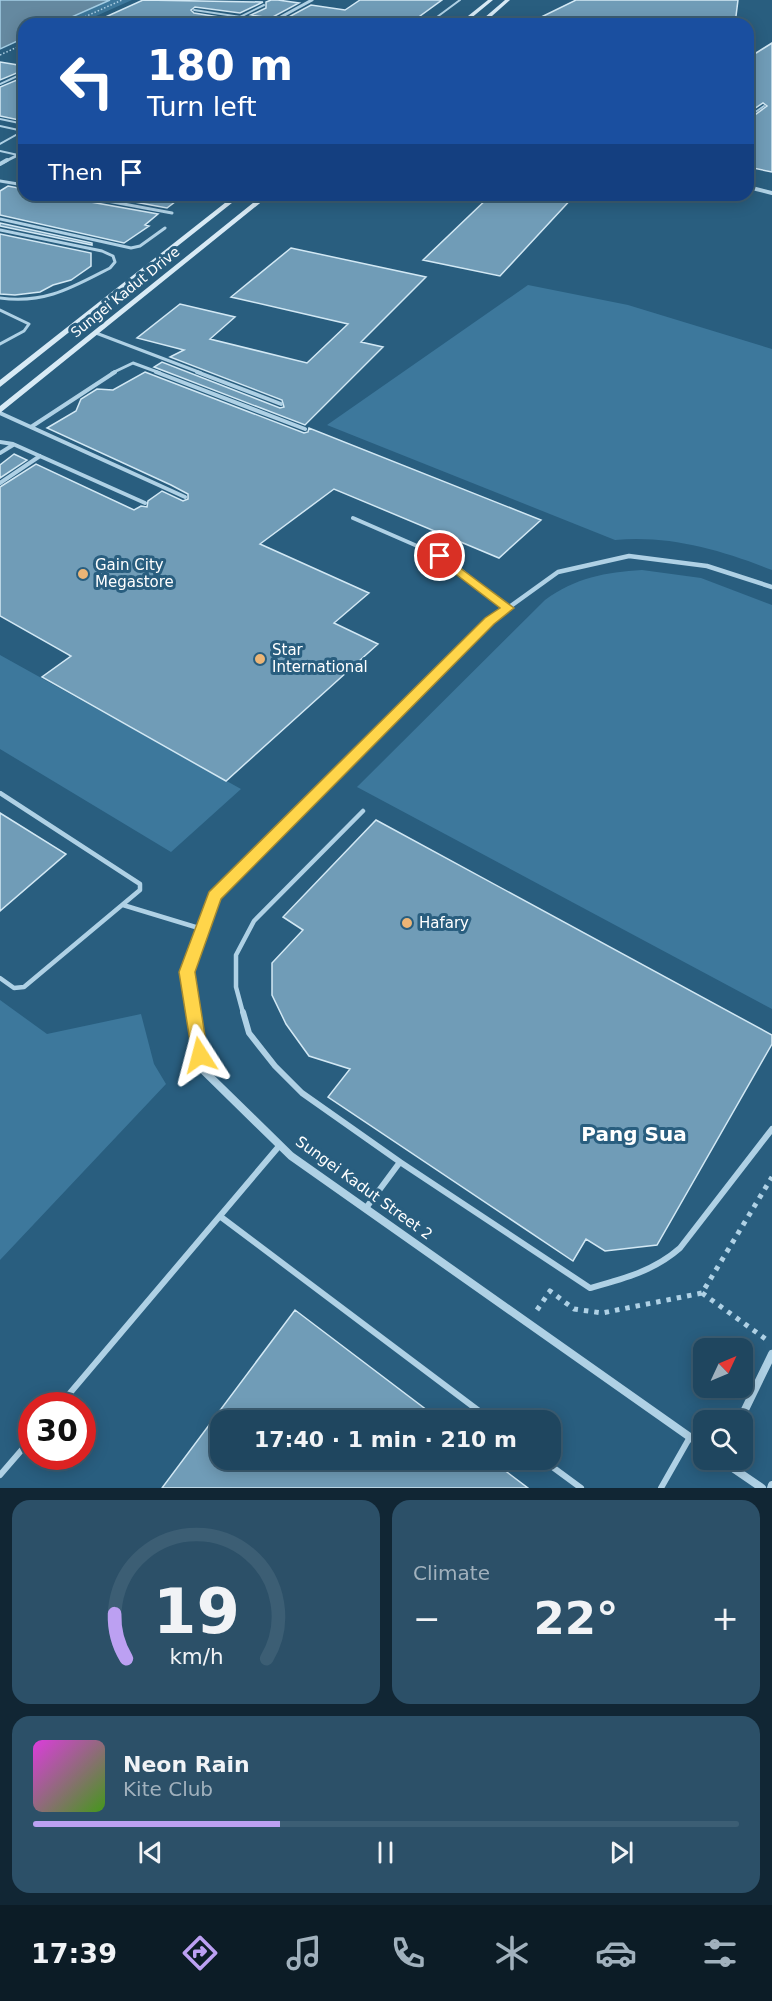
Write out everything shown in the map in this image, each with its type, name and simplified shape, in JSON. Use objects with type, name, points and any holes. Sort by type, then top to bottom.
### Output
[{"type":"main road","points":[[468,18],[491,0]]},
{"type":"main road","points":[[487,18],[508,0]]},
{"type":"main road","name":"Sungei Kadut Drive","points":[[0,384],[231,201]]},
{"type":"main road","name":"Sungei Kadut Drive","points":[[0,411],[260,201]]},
{"type":"street","points":[[278,18],[312,0]]},
{"type":"street","points":[[0,164],[18,155]]},
{"type":"street","points":[[754,188],[772,193]]},
{"type":"street","name":"Sungei Kadut Street 2","points":[[693,1439],[291,1156],[202,1069],[187,972],[215,896],[482,628],[558,572],[629,556],[707,566],[772,587]]},
{"type":"street","points":[[745,1410],[772,1354]]},
{"type":"street","points":[[736,1470],[762,1488]]},
{"type":"lane","points":[[436,17],[460,0]]},
{"type":"lane","points":[[240,17],[264,5]]},
{"type":"lane","points":[[194,10],[245,18]]},
{"type":"lane","points":[[0,84],[18,76]]},
{"type":"lane","points":[[754,113],[764,106]]},
{"type":"lane","points":[[0,119],[18,123]]},
{"type":"lane","points":[[0,126],[18,130]]},
{"type":"lane","points":[[0,144],[18,134]]},
{"type":"lane","points":[[0,151],[18,155]]},
{"type":"lane","points":[[0,181],[18,185]]},
{"type":"lane","points":[[107,201],[172,213]]},
{"type":"lane","points":[[0,219],[132,248],[140,246],[165,228]]},
{"type":"lane","points":[[0,230],[102,251],[112,256],[115,262],[110,268],[41,300],[16,301],[0,298]]},
{"type":"lane","points":[[0,310],[29,324],[24,331],[0,344]]},
{"type":"lane","points":[[96,333],[280,404]]},
{"type":"lane","points":[[31,427],[124,365],[133,363],[305,429]]},
{"type":"lane","points":[[0,411],[185,497]]},
{"type":"lane","points":[[0,442],[13,444],[145,503]]},
{"type":"lane","points":[[0,453],[13,444]]},
{"type":"lane","points":[[0,483],[40,456]]},
{"type":"lane","points":[[353,518],[447,559],[508,608]]},
{"type":"lane","points":[[0,793],[140,884],[140,890],[24,987],[14,988],[0,978]]},
{"type":"lane","points":[[363,812],[254,921],[236,955],[236,987],[249,1033],[275,1066],[302,1094],[400,1162],[591,1288],[657,1266],[680,1250],[688,1236],[772,1129]]},
{"type":"lane","points":[[123,905],[202,929]]},
{"type":"lane","points":[[71,1392],[280,1145]]},
{"type":"lane","points":[[366,1209],[400,1162]]},
{"type":"lane","points":[[221,1217],[478,1410]]},
{"type":"lane","points":[[661,1488],[690,1437]]},
{"type":"lane","points":[[0,1475],[18,1454]]},
{"type":"lane","points":[[557,1470],[581,1488]]},
{"type":"path","points":[[82,18],[122,0]]},
{"type":"path","points":[[0,55],[18,47]]},
{"type":"path","points":[[702,1293],[772,1344]]},
{"type":"shaded area","points":[[0,0],[110,0],[70,18],[18,18],[18,41],[0,49]]},
{"type":"shaded area","points":[[110,0],[132,0],[92,18],[70,18]]},
{"type":"shaded area","points":[[528,285],[628,305],[772,349],[772,570],[714,550],[675,542],[615,540],[327,425]]},
{"type":"shaded area","points":[[642,570],[701,578],[772,605],[772,1009],[357,787],[545,600],[579,581],[616,572]]},
{"type":"shaded area","points":[[0,655],[241,789],[171,852],[0,749]]},
{"type":"shaded area","points":[[0,1000],[47,1034],[141,1014],[154,1064],[166,1084],[0,1260]]},
{"type":"building","points":[[143,0],[263,2],[240,13],[195,7],[191,10],[194,13],[226,18],[103,18]]},
{"type":"building","points":[[271,0],[299,3],[271,18],[251,15],[266,8],[266,2]]},
{"type":"building","points":[[360,0],[442,0],[417,18],[287,18],[311,5],[345,10]]},
{"type":"building","points":[[576,0],[738,0],[736,18],[539,18]]},
{"type":"building","points":[[772,43],[772,172],[754,168],[754,116],[767,106],[763,103],[754,109],[754,54]]},
{"type":"building","points":[[0,62],[18,65],[18,72],[0,80]]},
{"type":"building","points":[[18,80],[18,120],[0,116],[0,87]]},
{"type":"building","points":[[8,186],[18,188],[18,201],[85,201],[158,214],[145,225],[149,226],[124,243],[0,215],[0,191]]},
{"type":"building","points":[[129,201],[176,201],[167,208]]},
{"type":"building","points":[[485,201],[569,201],[500,276],[423,260]]},
{"type":"building","points":[[0,223],[92,243],[92,245],[0,226]]},
{"type":"building","points":[[0,234],[91,253],[91,266],[71,280],[53,285],[40,292],[0,294]]},
{"type":"building","points":[[291,248],[426,277],[361,342],[383,347],[305,425],[154,367],[162,362],[280,408],[284,407],[282,400],[170,357],[184,350],[137,338],[180,304],[235,317],[210,339],[307,363],[348,324],[231,297]]},
{"type":"building","points":[[145,372],[304,433],[308,432],[309,428],[541,520],[499,558],[334,489],[260,544],[369,593],[334,623],[378,644],[226,781],[42,677],[71,656],[0,616],[0,487],[36,464],[134,510],[141,506],[147,507],[148,501],[162,491],[183,501],[188,499],[188,494],[171,485],[47,428],[76,411],[81,399],[97,389],[113,390]]},
{"type":"building","points":[[14,454],[27,460],[0,478],[0,465]]},
{"type":"building","points":[[0,813],[66,854],[0,911]]},
{"type":"building","points":[[376,820],[772,1035],[772,1044],[657,1245],[605,1251],[586,1239],[573,1261],[328,1097],[350,1069],[309,1056],[286,1024],[272,995],[272,963],[303,930],[283,917]]},
{"type":"building","points":[[295,1310],[427,1410],[220,1410]]},
{"type":"building","points":[[210,1424],[210,1470],[504,1470],[528,1488],[162,1488]]},
{"type":"place","name":"Gain City Megastore","points":[[83,574]]},
{"type":"place","name":"Star International","points":[[260,659]]},
{"type":"place","name":"Hafary","points":[[407,923]]},
{"type":"district","name":"Pang Sua","points":[[634,1134]]},
{"type":"route","points":[[200,1055],[187,972],[215,896],[490,621],[508,608],[447,559],[440,556]]}]
